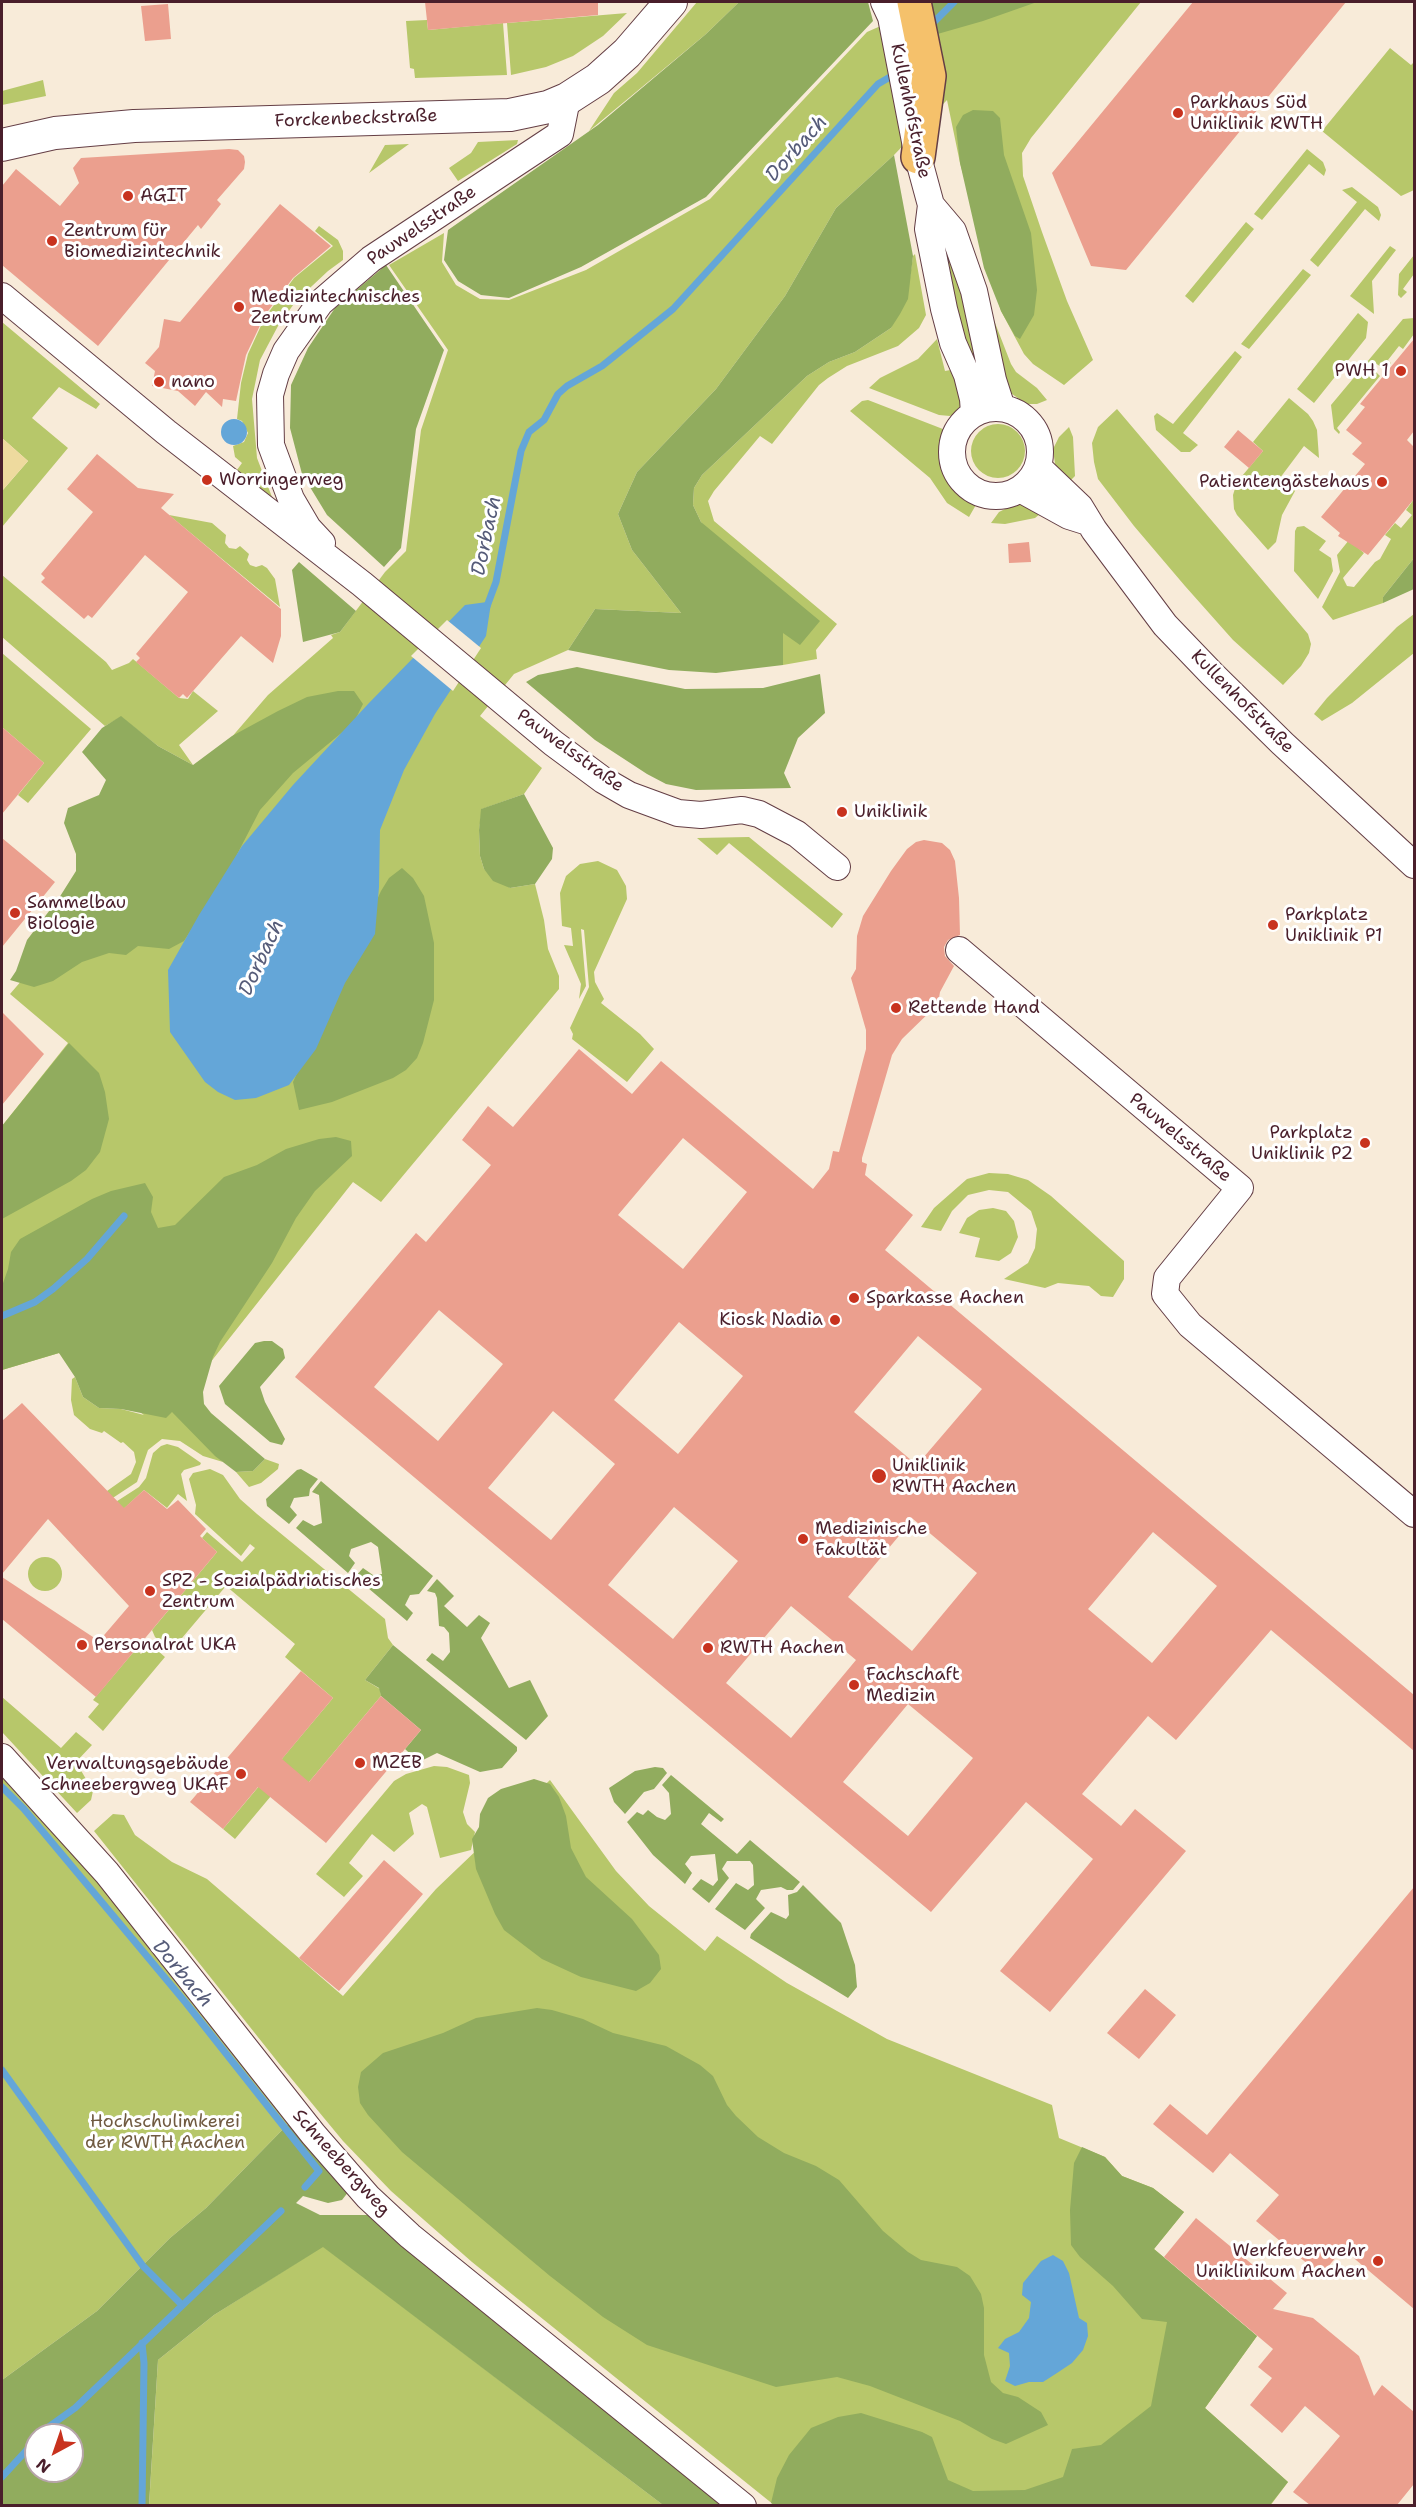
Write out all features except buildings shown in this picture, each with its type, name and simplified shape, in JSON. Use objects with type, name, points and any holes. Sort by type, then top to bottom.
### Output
[{"type":"highway","points":[[895,5],[928,76],[918,157]]},
{"type":"street","name":"Forckenbeckstraße","points":[[2,145],[55,133],[134,126],[510,115],[548,107],[567,99],[598,79],[627,53],[671,2]]},
{"type":"street","name":"Pauwelsstraße","points":[[364,586],[308,528],[280,472],[271,445],[270,422],[270,395],[276,374],[286,351],[320,303],[371,259],[560,134],[567,99]]},
{"type":"street","name":"Kullenhofstraße","points":[[918,157],[930,205],[928,229],[944,309],[953,343],[967,375],[974,413]]},
{"type":"street","name":"Kullenhofstraße","points":[[930,205],[953,231],[974,291],[993,380],[1002,408]]},
{"type":"street","name":"Pauwelsstraße","points":[[2,296],[166,432],[364,586],[553,743],[603,780],[629,795],[678,813],[701,816],[742,810],[759,814],[797,834],[837,867]]},
{"type":"street","points":[[987,408],[1002,408],[1016,412],[1035,429],[1041,454],[1038,467],[1030,480],[1020,489],[1001,496],[986,495],[972,489],[962,478],[954,465],[952,451],[959,429],[974,413],[987,408]]},
{"type":"street","name":"Kullenhofstraße","points":[[1038,467],[1080,507],[1088,522],[1165,625],[1212,675],[1414,866]]},
{"type":"street","points":[[1020,489],[1068,516],[1088,522]]},
{"type":"street","name":"Pauwelsstraße","points":[[959,950],[1240,1188],[1167,1278],[1165,1294],[1190,1325],[1414,1514]]},
{"type":"street","name":"Schneebergweg","points":[[2,1757],[107,1873],[313,2134],[368,2197],[428,2251],[743,2505]]},
{"type":"green space","points":[[697,2],[739,2],[706,34],[589,131],[614,93],[637,73]]},
{"type":"green space","points":[[739,2],[868,2],[873,21],[706,197],[581,267],[509,298],[481,295],[458,281],[444,260],[448,230],[598,125],[706,34]]},
{"type":"green space","points":[[928,2],[1141,2],[1031,138],[1022,153],[1023,176],[1042,232],[1067,301],[1093,360],[1064,385],[1033,364],[1024,354],[1001,311],[960,163],[947,100],[894,155],[836,208],[785,296],[716,389],[637,472],[618,514],[632,550],[681,613],[595,609],[568,650],[514,674],[480,716],[542,768],[524,794],[482,809],[479,830],[480,856],[484,869],[510,888],[535,884],[548,949],[559,976],[559,989],[381,1202],[353,1182],[172,1411],[223,1462],[203,1456],[180,1441],[162,1439],[148,1450],[137,1482],[99,1507],[107,1491],[131,1474],[136,1462],[134,1452],[123,1442],[121,1443],[104,1431],[102,1433],[90,1429],[74,1415],[71,1400],[72,1379],[75,1377],[83,1397],[99,1408],[121,1409],[144,1415],[59,1353],[2,1370],[2,1126],[68,1043],[10,994],[268,695],[333,638],[331,635],[340,632],[385,572],[406,551],[421,430],[448,350],[389,265],[444,233],[442,262],[456,285],[480,299],[509,300],[586,270],[710,199],[867,32],[928,5]]},
{"type":"green space","points":[[928,2],[1037,2],[934,35]]},
{"type":"green space","points":[[627,13],[603,36],[573,56],[546,67],[511,75],[507,23]]},
{"type":"green space","points":[[427,20],[428,30],[503,23],[507,75],[415,78],[414,69],[410,68],[406,21]]},
{"type":"green space","points":[[1390,48],[1411,65],[1414,62],[1414,190],[1401,196],[1322,131]]},
{"type":"green space","points":[[43,80],[46,96],[2,105],[2,91]]},
{"type":"green space","points":[[973,110],[993,111],[1000,118],[1004,155],[1031,233],[1037,290],[1034,315],[1020,339],[1015,336],[1001,311],[984,268],[960,163],[956,127],[963,115]]},
{"type":"green space","points":[[518,140],[517,144],[458,181],[449,168],[471,153],[478,142]]},
{"type":"green space","points":[[409,144],[369,173],[385,145]]},
{"type":"green space","points":[[1307,149],[1323,162],[1326,170],[1324,176],[1309,164],[1262,220],[1254,214]]},
{"type":"green space","points":[[894,155],[913,256],[908,299],[900,314],[891,328],[855,352],[829,362],[807,376],[702,475],[694,488],[693,505],[701,522],[820,621],[800,645],[783,633],[783,665],[716,673],[669,670],[568,650],[595,609],[681,613],[632,550],[618,514],[637,472],[716,389],[785,296],[836,208]]},
{"type":"green space","points":[[1352,187],[1378,207],[1381,215],[1379,221],[1365,209],[1318,267],[1310,260],[1357,202],[1342,190]]},
{"type":"green space","points":[[1246,222],[1254,229],[1193,303],[1185,296]]},
{"type":"green space","points":[[319,226],[338,240],[343,251],[343,260],[296,301],[278,326],[260,360],[252,399],[257,458],[272,497],[237,470],[242,463],[235,457],[233,446],[244,442],[248,433],[242,421],[237,419],[241,383],[248,354],[265,317],[294,278],[333,246],[315,231]]},
{"type":"green space","points":[[1390,246],[1396,250],[1372,281],[1374,314],[1350,296]]},
{"type":"green space","points":[[915,254],[926,315],[919,328],[898,346],[847,366],[819,385],[772,444],[760,436],[708,501],[714,521],[837,624],[816,650],[817,659],[783,665],[783,632],[701,522],[693,505],[694,488],[702,475],[807,376],[829,362],[855,352],[891,328],[910,277]]},
{"type":"green space","points":[[1414,255],[1414,274],[1403,289],[1407,292],[1401,298],[1398,295],[1399,274]]},
{"type":"green space","points":[[956,259],[983,368],[969,364],[942,263]]},
{"type":"green space","points":[[386,265],[444,350],[416,429],[401,548],[384,567],[327,515],[302,474],[290,428],[291,385],[308,348],[335,308]]},
{"type":"green space","points":[[1303,269],[1311,275],[1249,349],[1241,344]]},
{"type":"green space","points":[[976,274],[1011,364],[1016,372],[1037,388],[1047,400],[1037,404],[1026,404],[1008,391]]},
{"type":"green space","points":[[1358,313],[1368,322],[1366,338],[1314,403],[1297,389]]},
{"type":"green space","points":[[1414,318],[1414,334],[1403,349],[1399,346],[1388,360],[1391,363],[1386,370],[1375,363],[1371,367],[1380,376],[1337,428],[1339,434],[1334,429],[1331,405],[1403,319]]},
{"type":"green space","points":[[2,322],[100,404],[96,409],[59,387],[32,418],[68,448],[2,527],[2,491],[28,461],[2,438]]},
{"type":"green space","points":[[937,339],[945,371],[956,369],[962,398],[959,412],[950,416],[939,415],[869,388],[880,378],[918,359]]},
{"type":"green space","points":[[1235,351],[1242,357],[1183,433],[1198,445],[1190,452],[1181,452],[1156,430],[1154,416],[1157,413],[1173,424]]},
{"type":"green space","points":[[1289,398],[1313,421],[1317,430],[1319,458],[1304,446],[1280,478],[1295,491],[1282,515],[1276,542],[1268,550],[1237,515],[1233,495],[1237,482],[1263,451],[1253,442]]},
{"type":"green space","points":[[868,400],[948,431],[942,450],[943,461],[956,488],[977,503],[969,517],[947,503],[930,478],[850,411],[862,401]]},
{"type":"green space","points":[[1117,409],[1308,634],[1311,644],[1309,653],[1301,666],[1283,685],[1233,640],[1134,526],[1098,479],[1092,443],[1098,427]]},
{"type":"green space","points":[[993,424],[1003,424],[1013,428],[1021,436],[1025,451],[1021,466],[1013,474],[1003,478],[993,478],[983,474],[975,466],[971,456],[971,446],[975,436],[983,428]]},
{"type":"green space","points":[[1069,427],[1073,437],[1075,476],[1066,485],[1056,471],[1053,449],[1059,437]]},
{"type":"green space","points":[[1414,499],[1414,558],[1383,597],[1383,603],[1333,620],[1322,607],[1340,572],[1337,555],[1349,540],[1364,553],[1343,578],[1347,586],[1354,587],[1380,559],[1391,539],[1385,535],[1395,523],[1401,528],[1412,515],[1406,510]]},
{"type":"green space","points":[[1027,504],[1040,514],[1035,518],[1005,524],[991,523],[999,512],[1013,505]]},
{"type":"green space","points":[[169,515],[212,523],[226,535],[225,543],[229,548],[236,549],[240,546],[249,554],[247,560],[250,565],[256,567],[262,565],[267,568],[275,579],[280,607]]},
{"type":"green space","points":[[1304,526],[1326,541],[1319,550],[1331,558],[1333,571],[1318,599],[1294,571],[1295,531],[1297,527]]},
{"type":"green space","points":[[1414,558],[1414,589],[1383,603],[1383,597]]},
{"type":"green space","points":[[299,562],[356,611],[340,632],[303,642],[292,570]]},
{"type":"green space","points":[[2,575],[106,662],[112,670],[133,659],[179,698],[188,699],[193,691],[218,711],[179,745],[193,765],[158,746],[121,717],[105,726],[2,637]]},
{"type":"green space","points":[[1414,614],[1414,653],[1352,703],[1322,721],[1314,714],[1397,627]]},
{"type":"green space","points":[[2,653],[91,729],[28,803],[18,795],[44,763],[2,727]]},
{"type":"green space","points":[[577,667],[685,689],[763,688],[820,674],[825,713],[798,738],[784,773],[791,788],[696,790],[666,784],[647,774],[595,740],[526,682],[538,675]]},
{"type":"green space","points":[[338,691],[354,691],[363,704],[356,718],[345,730],[293,773],[260,810],[229,870],[184,941],[169,949],[138,946],[126,955],[109,953],[82,962],[53,981],[34,987],[10,980],[16,971],[27,940],[76,871],[76,854],[64,823],[68,808],[99,795],[106,780],[82,752],[102,728],[121,716],[158,746],[193,765],[232,736],[278,711],[307,697]]},
{"type":"green space","points":[[524,794],[553,848],[552,859],[535,884],[510,888],[493,881],[484,869],[480,856],[481,809]]},
{"type":"green space","points":[[749,837],[843,914],[832,928],[729,843],[717,855],[697,838]]},
{"type":"green space","points":[[598,861],[617,870],[626,886],[627,899],[594,972],[595,982],[604,999],[601,1003],[640,1034],[654,1049],[627,1082],[572,1039],[573,1034],[570,1028],[589,987],[584,930],[581,929],[586,986],[579,999],[581,984],[564,945],[573,946],[571,928],[562,926],[560,893],[566,876],[580,864]]},
{"type":"green space","points":[[402,868],[413,878],[424,896],[434,943],[434,1000],[417,1058],[406,1070],[393,1078],[332,1102],[299,1110],[293,1082],[381,891],[389,878]]},
{"type":"green space","points":[[69,1043],[99,1073],[105,1092],[109,1119],[100,1152],[86,1170],[71,1181],[2,1219],[2,1126]]},
{"type":"green space","points":[[336,1137],[351,1141],[352,1156],[315,1191],[296,1218],[272,1263],[220,1342],[203,1392],[204,1404],[211,1413],[265,1459],[253,1471],[236,1472],[215,1456],[172,1412],[166,1418],[121,1409],[99,1408],[83,1397],[75,1377],[59,1353],[2,1370],[2,1286],[11,1252],[20,1239],[92,1199],[111,1191],[145,1183],[153,1197],[151,1212],[158,1228],[175,1225],[224,1177],[257,1165],[286,1149],[319,1139]]},
{"type":"green space","points":[[989,1173],[1008,1174],[1028,1180],[1051,1196],[1124,1261],[1124,1279],[1113,1297],[1101,1296],[1089,1286],[1058,1283],[1045,1288],[1004,1279],[1028,1263],[1035,1248],[1037,1229],[1031,1211],[1008,1192],[989,1190],[968,1195],[952,1211],[941,1231],[921,1227],[934,1208],[967,1179]]},
{"type":"green space","points":[[993,1208],[1006,1211],[1014,1221],[1018,1237],[1011,1253],[999,1261],[975,1257],[980,1238],[959,1233],[967,1218],[979,1210]]},
{"type":"green space","points":[[272,1341],[283,1349],[285,1358],[260,1387],[265,1402],[285,1439],[282,1445],[270,1442],[225,1404],[219,1386],[255,1343]]},
{"type":"green space","points":[[167,1444],[178,1447],[201,1463],[184,1470],[181,1474],[187,1501],[178,1494],[167,1508],[144,1490],[78,1551],[72,1543],[111,1505],[139,1487],[146,1478],[153,1453]]},
{"type":"green space","points":[[265,1459],[279,1464],[278,1469],[261,1483],[249,1487],[236,1472],[253,1471]]},
{"type":"green space","points":[[210,1469],[223,1475],[240,1499],[385,1619],[388,1638],[393,1645],[365,1680],[380,1689],[381,1696],[309,1782],[271,1796],[235,1839],[223,1829],[333,1698],[285,1657],[295,1644],[226,1586],[171,1651],[155,1637],[152,1630],[217,1552],[202,1538],[207,1532],[242,1562],[255,1548],[250,1544],[241,1556],[195,1514],[196,1505],[189,1479],[193,1473]]},
{"type":"green space","points":[[301,1469],[318,1479],[310,1489],[309,1496],[294,1498],[290,1507],[297,1515],[289,1524],[267,1506],[266,1499],[297,1470]]},
{"type":"green space","points":[[321,1481],[433,1576],[419,1594],[410,1595],[405,1605],[413,1613],[407,1621],[355,1577],[363,1568],[373,1575],[382,1574],[378,1547],[371,1542],[351,1549],[349,1556],[355,1563],[348,1573],[296,1528],[303,1520],[314,1526],[322,1523],[319,1495],[312,1492]]},
{"type":"green space","points":[[45,1557],[57,1562],[62,1574],[57,1586],[45,1591],[33,1586],[28,1574],[33,1562]]},
{"type":"green space","points":[[437,1579],[454,1596],[444,1606],[467,1627],[479,1615],[490,1623],[481,1638],[509,1688],[530,1680],[548,1716],[526,1740],[426,1660],[432,1653],[443,1661],[450,1652],[449,1633],[444,1627],[439,1626],[437,1598],[435,1593],[427,1591]]},
{"type":"green space","points":[[150,1644],[165,1657],[103,1731],[88,1717],[99,1704],[93,1700],[136,1649],[141,1654]]},
{"type":"green space","points":[[393,1645],[517,1747],[517,1751],[502,1768],[480,1772],[437,1753],[419,1762],[405,1749],[421,1730],[381,1696],[379,1688],[365,1680]]},
{"type":"green space","points":[[2,1697],[61,1748],[76,1732],[92,1745],[76,1762],[93,1791],[91,1800],[77,1813],[2,1732]]},
{"type":"green space","points":[[434,1766],[447,1767],[469,1775],[470,1783],[463,1812],[467,1824],[475,1832],[471,1850],[440,1858],[427,1807],[422,1804],[409,1813],[414,1834],[394,1852],[372,1834],[349,1863],[363,1876],[344,1897],[316,1874],[394,1781],[406,1774]]},
{"type":"green space","points":[[655,1767],[663,1768],[667,1773],[654,1789],[644,1792],[625,1814],[614,1802],[609,1788],[635,1771]]},
{"type":"green space","points":[[671,1775],[724,1819],[721,1822],[709,1813],[701,1824],[737,1854],[750,1840],[800,1882],[793,1890],[781,1887],[761,1890],[756,1899],[765,1908],[745,1930],[715,1909],[736,1883],[748,1890],[754,1885],[753,1865],[750,1861],[727,1861],[722,1869],[729,1878],[709,1903],[692,1889],[701,1879],[713,1886],[718,1880],[715,1854],[691,1856],[685,1864],[692,1873],[685,1884],[653,1855],[627,1822],[637,1812],[643,1815],[648,1810],[665,1820],[671,1814],[669,1793],[662,1785]]},
{"type":"green space","name":"Hochschulimkerei der RWTH Aachen","points":[[2,1776],[118,1906],[289,2123],[206,2208],[170,2238],[97,2311],[2,2380]]},
{"type":"green space","points":[[534,1779],[550,1784],[559,1797],[566,1816],[571,1848],[586,1877],[632,1919],[659,1955],[661,1969],[650,1983],[636,1991],[581,1977],[542,1959],[504,1930],[495,1914],[476,1869],[472,1839],[479,1827],[480,1814],[488,1798],[501,1789]]},
{"type":"green space","points":[[550,1780],[616,1871],[649,1906],[705,1951],[717,1936],[787,1983],[887,2039],[1052,2105],[1059,2138],[1105,2157],[1122,2176],[1153,2188],[1184,2212],[1154,2249],[1257,2336],[1205,2408],[1288,2482],[1270,2506],[774,2505],[472,2262],[391,2191],[343,2141],[281,2066],[94,1831],[113,1814],[124,1815],[135,1835],[172,1862],[207,1879],[343,1996],[436,1889]]},
{"type":"green space","points":[[803,1885],[841,1923],[855,1965],[857,1987],[848,1998],[750,1938],[771,1912],[786,1919],[789,1915],[788,1895],[797,1892]]},
{"type":"green space","points":[[537,2008],[583,2019],[613,2033],[666,2046],[700,2065],[713,2076],[727,2105],[758,2137],[784,2153],[816,2166],[839,2180],[883,2231],[908,2252],[921,2260],[957,2267],[970,2276],[981,2294],[984,2308],[984,2355],[991,2382],[1003,2393],[1018,2397],[1041,2412],[1048,2425],[1006,2444],[960,2421],[870,2386],[837,2377],[776,2387],[647,2345],[603,2317],[550,2276],[402,2152],[360,2103],[358,2087],[361,2072],[383,2053],[443,2033],[476,2018]]},
{"type":"green space","points":[[289,2123],[349,2191],[342,2200],[328,2203],[303,2196],[296,2203],[320,2215],[373,2215],[723,2505],[663,2505],[323,2247],[214,2315],[158,2360],[149,2505],[2,2506],[2,2380],[97,2311],[170,2238],[206,2208]]},
{"type":"green space","points":[[1082,2147],[1105,2157],[1122,2176],[1153,2188],[1184,2212],[1154,2249],[1257,2336],[1205,2408],[1288,2482],[1270,2505],[774,2505],[771,2503],[777,2478],[789,2455],[811,2428],[838,2417],[861,2413],[932,2437],[948,2480],[973,2491],[1025,2490],[1063,2477],[1072,2449],[1101,2445],[1151,2406],[1167,2322],[1142,2319],[1113,2286],[1080,2257],[1071,2245],[1070,2210],[1074,2163]]},
{"type":"green space","points":[[323,2246],[663,2505],[149,2506],[158,2360],[214,2315]]},
{"type":"sand","points":[[2,438],[28,461],[2,491]]},
{"type":"water","points":[[234,419],[244,422],[247,432],[244,442],[234,445],[224,442],[221,432],[224,422]]},
{"type":"water","points":[[491,603],[486,636],[435,714],[404,770],[380,830],[375,934],[345,983],[316,1049],[289,1085],[256,1098],[235,1100],[218,1092],[205,1082],[170,1032],[168,970],[242,846],[293,785],[465,605]]},
{"type":"water","points":[[1053,2255],[1063,2261],[1069,2273],[1079,2318],[1087,2323],[1088,2336],[1083,2350],[1072,2363],[1043,2382],[1029,2382],[1015,2386],[1005,2381],[1010,2366],[1009,2353],[998,2348],[1005,2339],[1019,2332],[1029,2318],[1031,2302],[1022,2295],[1023,2283],[1041,2261]]},
{"type":"pier","points":[[447,620],[481,648],[453,691],[411,656]]},
{"type":"waterway","name":"Dorbach","points":[[933,23],[954,2]]},
{"type":"waterway","name":"Dorbach","points":[[486,609],[496,582],[521,451],[529,432],[544,420],[558,394],[567,386],[602,366],[673,309],[878,84],[895,74]]},
{"type":"waterway","name":"Dorbach","points":[[2,1316],[35,1302],[53,1289],[87,1259],[124,1216]]},
{"type":"waterway","name":"Dorbach","points":[[2,1787],[24,1809],[186,2003],[319,2171],[305,2187]]},
{"type":"waterway","points":[[2,2070],[143,2266],[182,2305]]},
{"type":"waterway","name":"Dorbach","points":[[54,2423],[75,2408],[281,2211]]},
{"type":"waterway","points":[[142,2343],[144,2363],[142,2506]]},
{"type":"waterway","name":"Dorbach","points":[[2,2477],[24,2453]]},
{"type":"place","name":"Parkhaus Süd Uniklinik RWTH","points":[[1178,113]]},
{"type":"place","name":"AGIT","points":[[128,196]]},
{"type":"place","name":"Zentrum für Biomedizintechnik","points":[[52,241]]},
{"type":"place","name":"Medizintechnisches Zentrum","points":[[239,307]]},
{"type":"place","name":"PWH 1","points":[[1401,371]]},
{"type":"place","name":"nano","points":[[159,382]]},
{"type":"place","name":"Worringerweg","points":[[207,480]]},
{"type":"place","name":"Patientengästehaus","points":[[1382,482]]},
{"type":"place","name":"Uniklinik","points":[[842,812]]},
{"type":"place","name":"Sammelbau Biologie","points":[[15,913]]},
{"type":"place","name":"Parkplatz Uniklinik P1","points":[[1273,925]]},
{"type":"place","name":"Rettende Hand","points":[[896,1008]]},
{"type":"place","name":"Parkplatz Uniklinik P2","points":[[1365,1143]]},
{"type":"place","name":"Sparkasse Aachen","points":[[854,1298]]},
{"type":"place","name":"Kiosk Nadia","points":[[835,1320]]},
{"type":"place","name":"Uniklinik RWTH Aachen","points":[[879,1476]]},
{"type":"place","name":"Medizinische Fakultät","points":[[803,1539]]},
{"type":"place","name":"SPZ - Sozialpädriatisches Zentrum","points":[[150,1591]]},
{"type":"place","name":"Personalrat UKA","points":[[82,1645]]},
{"type":"place","name":"RWTH Aachen","points":[[708,1648]]},
{"type":"place","name":"Fachschaft Medizin","points":[[854,1685]]},
{"type":"place","name":"MZEB","points":[[360,1763]]},
{"type":"place","name":"Verwaltungsgebäude Schneebergweg UKAF","points":[[241,1774]]},
{"type":"place","name":"Werkfeuerwehr Uniklinikum Aachen","points":[[1378,2261]]}]
